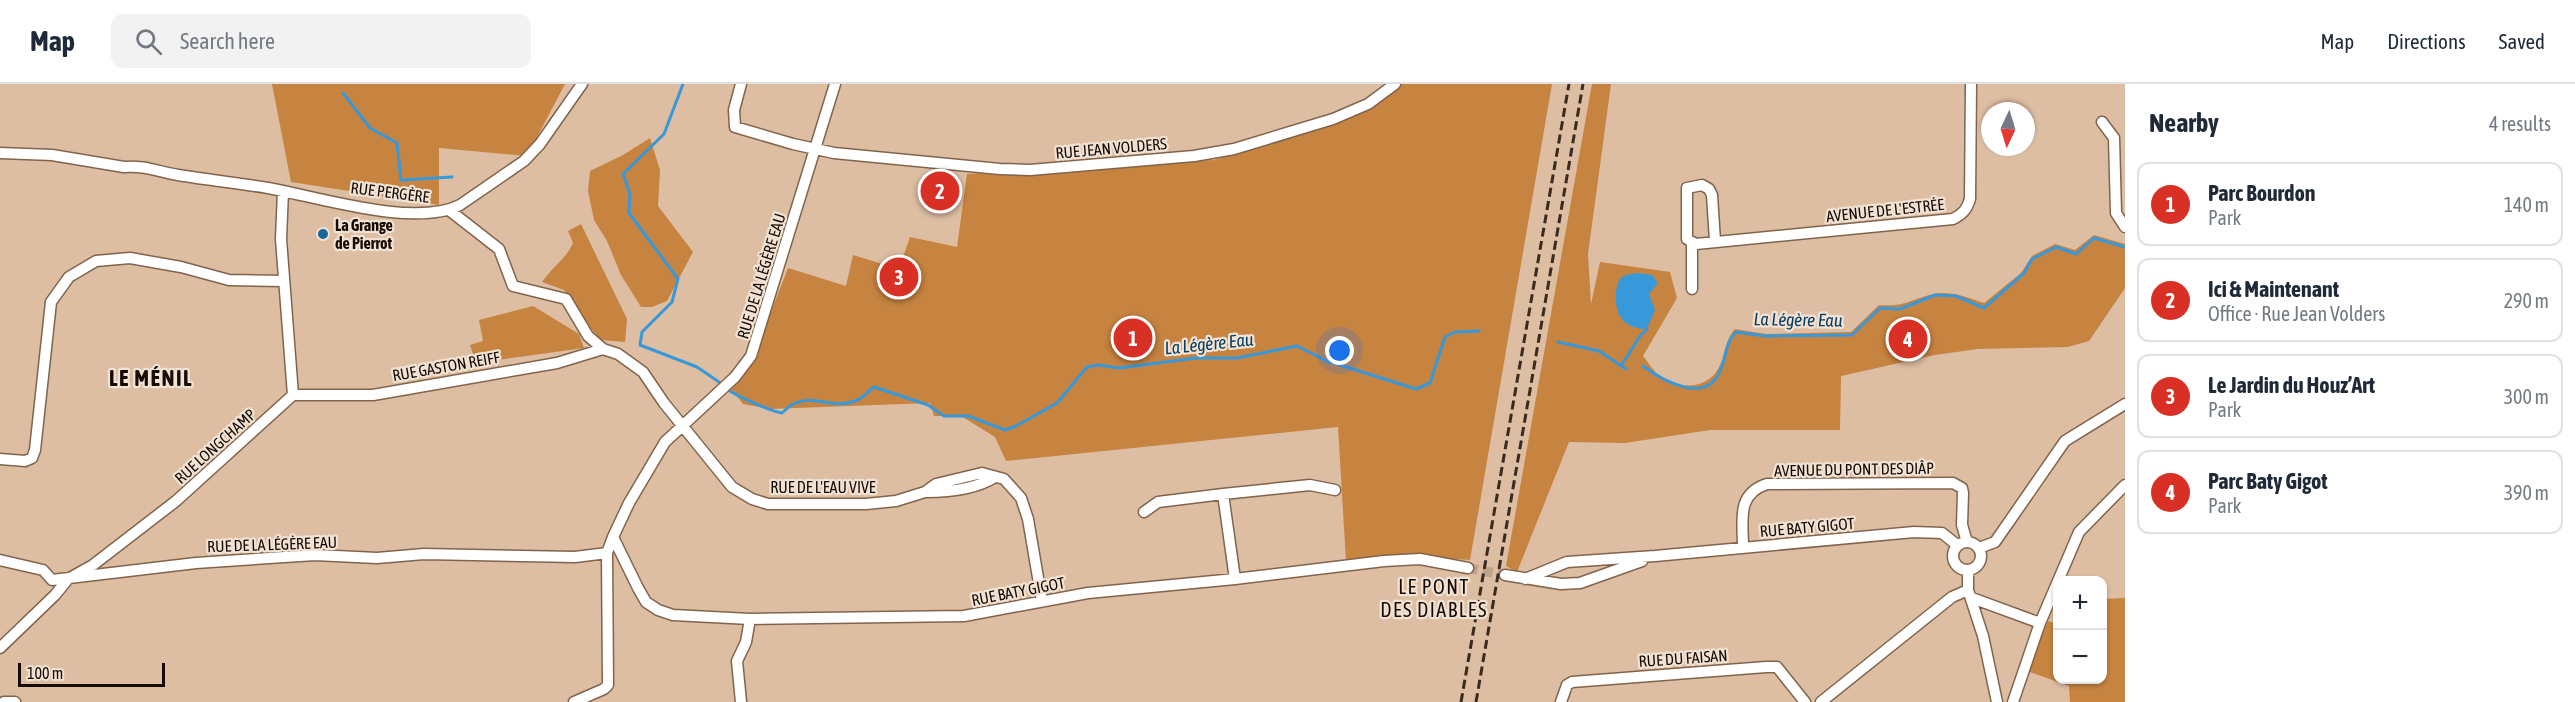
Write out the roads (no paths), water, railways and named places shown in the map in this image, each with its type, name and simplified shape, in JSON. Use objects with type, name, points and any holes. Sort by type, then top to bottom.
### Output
[{"type":"street","points":[[448,210],[524,161],[540,144],[582,84]]},
{"type":"street","name":"RUE JEAN VOLDERS","points":[[741,84],[734,110],[735,128],[815,149],[866,156],[1030,170],[1194,156],[1234,149],[1333,119],[1368,104],[1395,84]]},
{"type":"street","name":"RUE DE LA LÉGÈRE EAU","points":[[68,579],[211,561],[315,555],[377,558],[424,554],[575,557],[607,553],[629,503],[665,442],[735,377],[752,356],[835,84]]},
{"type":"street","name":"AVENUE DE L'ESTRÉE","points":[[1692,243],[1953,219],[1967,208],[1970,199],[1971,84]]},
{"type":"street","points":[[2102,122],[2114,138],[2116,213],[2125,227]]},
{"type":"street","name":"RUE PERGÈRE","points":[[0,153],[52,155],[124,167],[135,166],[167,174],[222,180],[405,213],[426,214],[448,210],[499,249],[513,286],[566,299],[588,336],[603,349],[618,354],[643,372],[664,403],[682,424]]},
{"type":"street","points":[[1692,289],[1692,243],[1687,239],[1685,198],[1687,188],[1702,185],[1709,189],[1712,195],[1715,241]]},
{"type":"street","points":[[283,192],[281,239],[293,395]]},
{"type":"street","points":[[0,459],[25,461],[32,458],[35,450],[51,302],[69,277],[96,261],[130,258],[181,267],[229,280],[284,281]]},
{"type":"street","name":"RUE GASTON REIFF","points":[[293,395],[373,395],[558,363],[603,349]]},
{"type":"street","name":"RUE LONGCHAMP","points":[[0,648],[55,595],[68,579],[93,565],[176,501],[293,395]]},
{"type":"street","points":[[1979,548],[1981,560],[1978,565],[1968,570],[1962,569],[1954,561],[1953,556],[1962,543],[1979,548],[1995,542],[2065,441],[2125,404]]},
{"type":"street","name":"RUE DE L'EAU VIVE","points":[[682,424],[732,487],[752,499],[768,504],[866,504],[896,501],[925,492],[936,484],[982,473],[1004,479],[1021,498],[1028,519],[1042,601]]},
{"type":"street","name":"AVENUE DU PONT DES DIÂP","points":[[1743,548],[1744,502],[1751,491],[1767,484],[1953,483],[1962,488],[1963,493],[1962,543]]},
{"type":"street","points":[[1144,512],[1158,502],[1223,494],[1310,485],[1335,490]]},
{"type":"street","points":[[2013,702],[2040,623],[2079,532],[2125,485]]},
{"type":"street","points":[[1223,494],[1235,579]]},
{"type":"street","name":"RUE BATY GIGOT","points":[[1525,579],[1567,562],[1914,532],[1942,533],[1962,543]]},
{"type":"street","name":"RUE BATY GIGOT","points":[[613,537],[646,602],[658,610],[673,615],[750,619],[964,616],[1088,593],[1235,579],[1384,561],[1420,559],[1468,568]]},
{"type":"street","points":[[574,702],[604,689],[609,680],[607,553]]},
{"type":"street","name":"RUE BATY GIGOT","points":[[1505,575],[1561,584],[1580,583],[1655,556]]},
{"type":"street","points":[[0,560],[43,570],[52,580],[68,579]]},
{"type":"street","points":[[1968,570],[1970,594],[1986,648],[1997,702]]},
{"type":"street","points":[[1825,701],[1952,597],[1970,594],[2040,623]]},
{"type":"street","points":[[741,702],[737,661],[746,642],[750,619]]},
{"type":"street","name":"RUE DU FAISAN","points":[[1561,702],[1567,685],[1572,681],[1778,667],[1805,702]]},
{"type":"street","points":[[4,702],[15,702]]},
{"type":"water","points":[[1638,273],[1652,275],[1658,283],[1649,294],[1655,310],[1647,329],[1626,323],[1617,307],[1616,292],[1619,281],[1625,275]]},
{"type":"waterway","name":"La Légère Eau","points":[[683,84],[664,134],[623,174],[630,194],[629,213],[678,279],[672,302],[642,332],[640,345],[697,367],[719,382]]},
{"type":"waterway","points":[[343,93],[370,128],[397,143],[401,180],[452,177]]},
{"type":"waterway","name":"La Légère Eau","points":[[1643,366],[1672,383],[1684,387],[1705,387],[1720,371],[1728,345],[1736,332],[1765,336],[1852,335],[1880,308],[1900,309],[1935,295],[1956,296],[1984,308],[2024,273],[2032,259],[2056,247],[2076,254],[2094,238],[2125,247]]},
{"type":"waterway","points":[[1621,366],[1647,329]]},
{"type":"waterway","name":"La Légère Eau","points":[[730,391],[756,404],[782,413],[791,405],[809,400],[836,403],[855,401],[874,387],[928,405],[944,416],[968,416],[1005,430],[1057,403],[1087,367],[1098,365],[1119,368],[1196,358],[1237,358],[1297,346],[1327,361],[1416,389],[1430,383],[1445,337],[1455,332],[1479,331]]},
{"type":"waterway","name":"La Légère Eau","points":[[1558,342],[1599,351],[1626,369]]},
{"type":"tunnel","points":[[1468,568],[1505,575]]},
{"type":"railway","points":[[1461,702],[1569,84]]},
{"type":"railway","points":[[1476,702],[1583,84]]},
{"type":"place","name":"Ici & Maintenant","points":[[940,191]]},
{"type":"place","name":"La Grange de Pierrot","points":[[323,234]]},
{"type":"place","name":"Le Jardin du Houz’Art","points":[[899,277]]},
{"type":"place","name":"Parc Bourdon","points":[[1133,338]]},
{"type":"place","name":"Parc Baty Gigot","points":[[1908,339]]},
{"type":"district","name":"LE MÉNIL","points":[[151,378]]},
{"type":"district","name":"LE PONT DES DIABLES","points":[[1434,598]]}]
